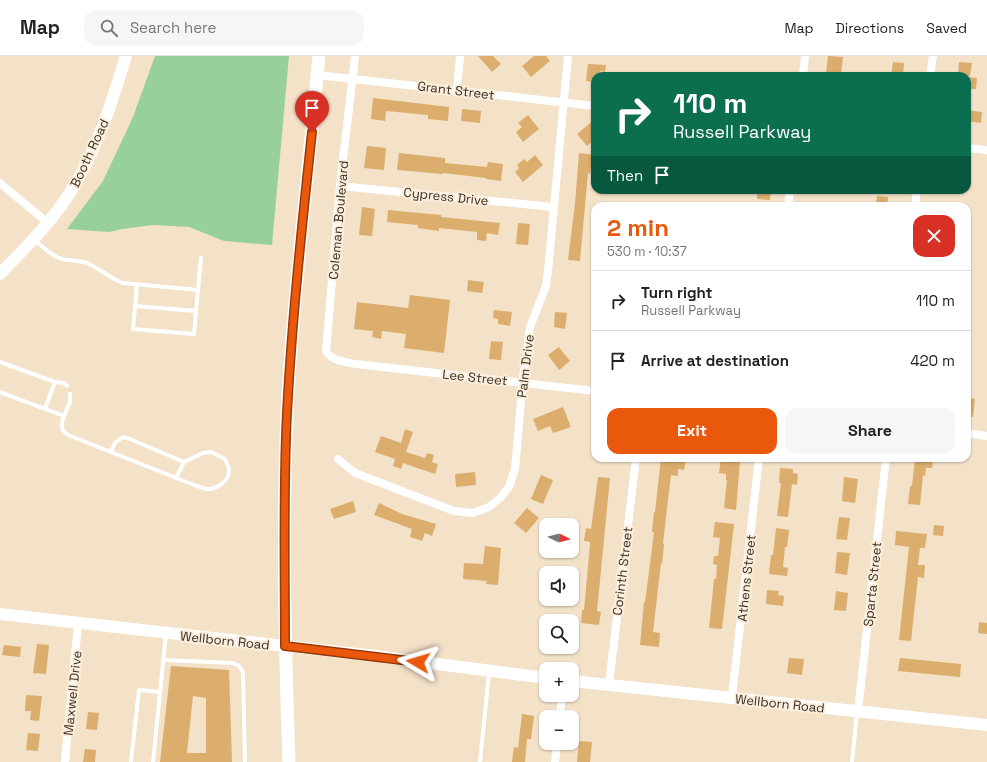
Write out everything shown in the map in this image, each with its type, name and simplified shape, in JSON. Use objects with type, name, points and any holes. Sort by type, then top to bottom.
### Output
[{"type":"main road","points":[[289,762],[285,646],[287,414],[294,313],[319,56]]},
{"type":"street","name":"Booth Road","points":[[0,274],[48,223],[71,191],[90,156],[116,88],[126,56]]},
{"type":"street","name":"Coleman Boulevard","points":[[355,56],[340,186],[326,351],[329,356],[336,360],[356,364]]},
{"type":"street","points":[[457,90],[460,56]]},
{"type":"street","name":"Palm Drive","points":[[338,459],[355,473],[454,511],[473,513],[489,507],[500,498],[509,487],[515,469],[530,327],[546,286],[568,56]]},
{"type":"street","points":[[803,72],[805,56]]},
{"type":"street","points":[[931,72],[933,56]]},
{"type":"street","name":"Grant Street","points":[[317,75],[591,105]]},
{"type":"street","points":[[971,148],[987,150]]},
{"type":"street","points":[[0,183],[48,223]]},
{"type":"street","name":"Cypress Drive","points":[[340,186],[553,207]]},
{"type":"street","name":"Lee Street","points":[[356,364],[591,391]]},
{"type":"street","points":[[971,434],[987,436]]},
{"type":"street","name":"Corinth Street","points":[[609,684],[636,462]]},
{"type":"street","name":"Athens Street","points":[[732,698],[759,462]]},
{"type":"street","name":"Sparta Street","points":[[858,711],[886,462]]},
{"type":"street","name":"Wellborn Road","points":[[0,614],[166,634],[285,646],[539,677]]},
{"type":"street","name":"Maxwell Drive","points":[[65,762],[78,624]]},
{"type":"street","name":"Wellborn Road","points":[[579,682],[987,725]]},
{"type":"street","points":[[555,762],[556,750]]},
{"type":"lane","points":[[34,239],[52,255],[62,259],[85,262],[103,271],[114,280],[123,283],[198,290]]},
{"type":"lane","points":[[137,284],[133,329],[194,334],[201,258]]},
{"type":"lane","points":[[135,306],[196,311]]},
{"type":"lane","points":[[0,362],[55,382],[64,383],[67,386]]},
{"type":"lane","points":[[45,409],[55,382]]},
{"type":"lane","points":[[0,392],[64,416]]},
{"type":"lane","points":[[70,394],[70,402],[61,423],[61,428],[64,432],[176,478],[207,489],[221,485],[227,479],[229,472],[225,459],[211,452],[203,453],[184,462],[176,478]]},
{"type":"lane","points":[[111,452],[115,443],[123,437],[184,462]]},
{"type":"lane","points":[[153,762],[166,634]]},
{"type":"lane","points":[[163,660],[233,663],[239,666],[243,672],[245,762]]},
{"type":"lane","points":[[480,762],[489,671]]},
{"type":"lane","points":[[131,762],[138,690],[160,692]]},
{"type":"lane","points":[[852,762],[858,711]]},
{"type":"green space","points":[[155,56],[289,56],[272,245],[224,241],[189,227],[153,225],[109,232],[67,229],[103,181],[133,117]]},
{"type":"building","points":[[478,56],[493,56],[501,64],[492,72]]},
{"type":"building","points":[[534,56],[546,56],[550,61],[531,77],[522,66]]},
{"type":"building","points":[[828,56],[843,57],[841,72],[826,72]]},
{"type":"building","points":[[893,62],[904,63],[903,72],[892,72]]},
{"type":"building","points":[[959,62],[972,63],[971,72],[958,72]]},
{"type":"building","points":[[588,64],[606,65],[605,72],[591,72],[591,82],[586,81]]},
{"type":"building","points":[[971,77],[977,78],[976,89],[971,89]]},
{"type":"building","points":[[373,98],[449,107],[448,121],[428,119],[428,115],[386,111],[385,121],[371,119]]},
{"type":"building","points":[[462,109],[481,111],[480,123],[461,121]]},
{"type":"building","points":[[971,111],[982,112],[981,123],[971,122]]},
{"type":"building","points":[[528,115],[539,129],[523,142],[516,132],[522,127],[518,123]]},
{"type":"building","points":[[591,122],[591,142],[587,146],[577,134]]},
{"type":"building","points":[[367,146],[386,148],[384,170],[364,168]]},
{"type":"building","points":[[399,153],[445,158],[445,163],[487,167],[488,162],[503,164],[501,181],[443,173],[397,170]]},
{"type":"building","points":[[579,153],[591,154],[580,261],[568,260]]},
{"type":"building","points":[[535,155],[543,165],[523,182],[515,172],[519,168],[517,165],[524,159],[527,162]]},
{"type":"building","points":[[757,194],[771,194],[770,200],[757,199]]},
{"type":"building","points":[[877,196],[888,197],[887,202],[876,202]]},
{"type":"building","points":[[362,207],[375,209],[372,236],[359,235]]},
{"type":"building","points":[[388,210],[500,223],[498,235],[487,233],[486,241],[477,240],[477,232],[439,228],[439,231],[418,228],[418,225],[387,222]]},
{"type":"building","points":[[518,223],[530,224],[528,245],[516,244]]},
{"type":"building","points":[[468,280],[484,282],[482,293],[467,291]]},
{"type":"building","points":[[410,295],[450,300],[444,353],[404,348],[406,334],[382,331],[381,339],[372,337],[373,331],[354,329],[357,302],[408,308]]},
{"type":"building","points":[[494,310],[512,312],[510,326],[498,324],[498,319],[493,318]]},
{"type":"building","points":[[555,312],[567,313],[565,329],[554,327]]},
{"type":"building","points":[[491,341],[503,342],[501,360],[489,359]]},
{"type":"building","points":[[559,347],[570,361],[559,370],[548,355]]},
{"type":"building","points":[[971,398],[975,399],[973,417],[971,417]]},
{"type":"building","points":[[563,407],[571,427],[553,433],[550,426],[538,431],[533,419]]},
{"type":"building","points":[[405,429],[413,432],[406,452],[425,458],[427,453],[434,455],[432,462],[438,464],[435,474],[403,463],[401,469],[393,466],[395,459],[375,452],[381,436],[401,443]]},
{"type":"building","points":[[661,462],[685,462],[684,470],[678,469],[678,476],[671,475],[653,632],[660,633],[659,647],[640,645],[644,602],[654,532],[652,532]]},
{"type":"building","points":[[720,462],[740,462],[736,510],[724,508],[727,480],[726,474],[719,473]]},
{"type":"building","points":[[915,462],[933,462],[932,468],[926,468],[925,476],[923,475],[920,505],[908,504],[910,486],[912,486]]},
{"type":"building","points":[[780,468],[793,469],[793,473],[798,474],[797,485],[792,484],[788,517],[777,516],[781,483],[779,483]]},
{"type":"building","points":[[475,472],[476,485],[456,487],[455,474]]},
{"type":"building","points":[[541,475],[553,480],[543,504],[531,499]]},
{"type":"building","points":[[598,477],[610,478],[597,611],[601,612],[599,625],[581,623],[582,610],[584,610],[590,545],[590,542],[584,541],[586,528],[591,529]]},
{"type":"building","points":[[844,477],[858,479],[855,503],[842,501]]},
{"type":"building","points":[[353,501],[356,512],[334,519],[330,509]]},
{"type":"building","points":[[379,503],[402,514],[436,524],[432,536],[425,533],[422,541],[410,537],[412,529],[374,515]]},
{"type":"building","points":[[527,508],[539,518],[526,533],[514,523]]},
{"type":"building","points":[[839,517],[850,518],[847,540],[836,539]]},
{"type":"building","points":[[715,522],[734,524],[722,629],[709,628],[714,579],[716,579],[717,565],[713,564],[714,556],[718,556],[720,538],[713,537]]},
{"type":"building","points":[[934,525],[944,526],[943,536],[933,535]]},
{"type":"building","points":[[776,528],[789,530],[787,547],[785,547],[783,567],[788,568],[787,576],[769,574]]},
{"type":"building","points":[[896,531],[927,534],[925,548],[920,548],[918,565],[925,565],[924,578],[918,577],[911,641],[899,640],[909,547],[895,545]]},
{"type":"building","points":[[485,546],[501,548],[498,585],[486,584],[487,581],[463,579],[464,563],[483,564]]},
{"type":"building","points":[[837,552],[850,553],[847,575],[835,573]]},
{"type":"building","points":[[767,590],[779,591],[778,595],[784,596],[783,606],[766,604]]},
{"type":"building","points":[[836,591],[848,593],[846,611],[834,610]]},
{"type":"building","points":[[979,622],[987,623],[987,634],[978,633]]},
{"type":"building","points":[[37,644],[49,645],[46,674],[33,673]]},
{"type":"building","points":[[4,645],[21,647],[20,657],[2,655]]},
{"type":"building","points":[[789,658],[804,659],[802,675],[787,673]]},
{"type":"building","points":[[900,658],[961,664],[960,677],[898,671]]},
{"type":"building","points":[[171,666],[229,670],[232,762],[160,762]],"holes":[[[193,696],[206,698],[206,753],[187,753]]]},
{"type":"building","points":[[26,695],[42,696],[39,721],[30,720],[31,711],[25,711]]},
{"type":"building","points":[[88,712],[99,713],[97,730],[86,729]]},
{"type":"building","points":[[522,714],[534,716],[531,739],[527,739],[525,762],[512,762],[514,747],[518,748]]},
{"type":"building","points":[[28,733],[40,734],[38,751],[26,750]]},
{"type":"building","points":[[579,741],[592,742],[590,762],[577,762]]},
{"type":"building","points":[[85,749],[96,750],[95,762],[83,762]]},
{"type":"route","points":[[312,132],[294,313],[287,414],[285,646],[418,662]]}]
